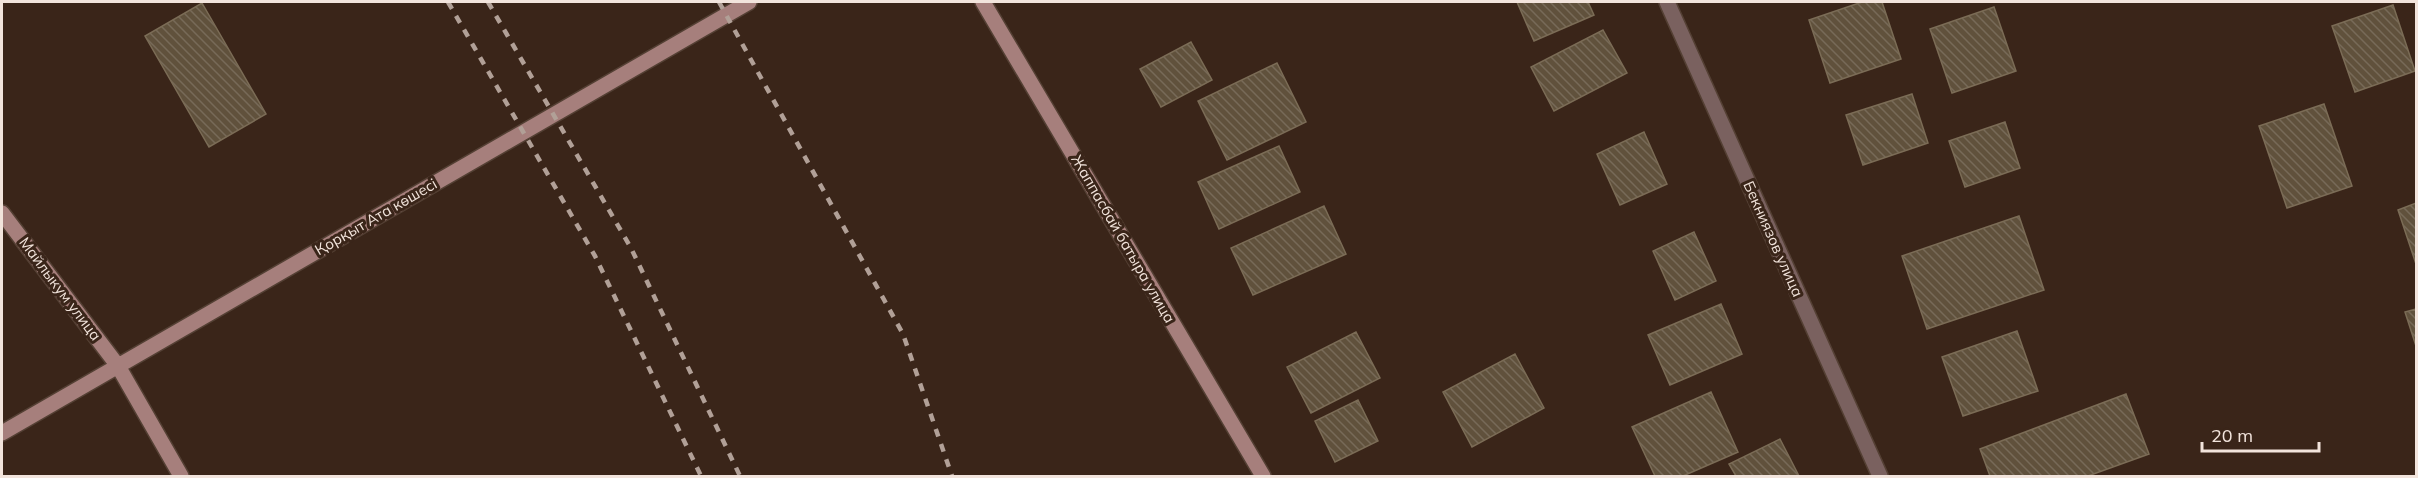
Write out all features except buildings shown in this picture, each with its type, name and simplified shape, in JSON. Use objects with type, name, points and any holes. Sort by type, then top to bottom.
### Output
[{"type":"main road","name":"Қорқыт Ата көшесі","points":[[2,433],[749,2]]},
{"type":"main road","name":"Жаппасбай батыра улица","points":[[983,2],[1263,477]]},
{"type":"main road","name":"Майлыкум улица","points":[[2,213],[118,366],[181,477]]},
{"type":"street","name":"Бекниязов улица","points":[[1667,2],[1880,477]]},
{"type":"railway","points":[[448,2],[595,256],[701,476]]},
{"type":"railway","points":[[488,2],[631,248],[740,476]]},
{"type":"railway","points":[[719,2],[903,334],[952,476]]}]
